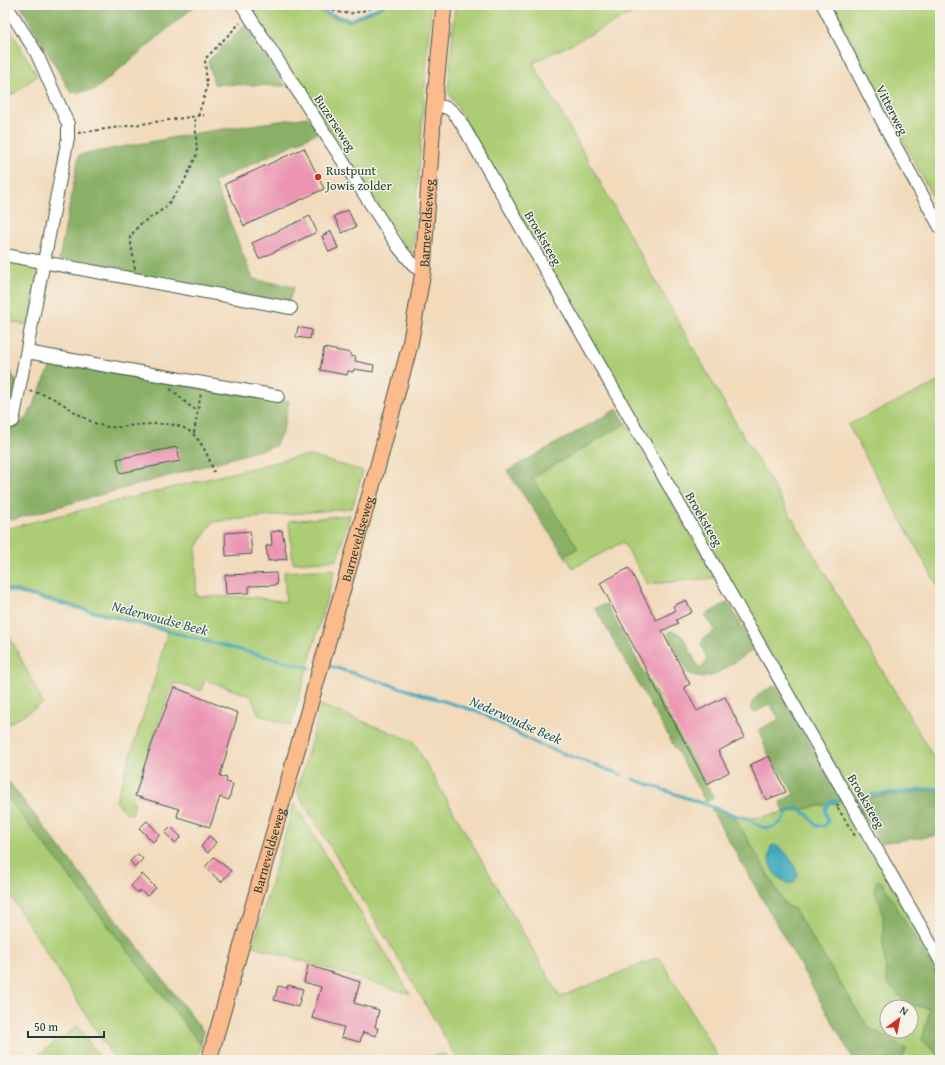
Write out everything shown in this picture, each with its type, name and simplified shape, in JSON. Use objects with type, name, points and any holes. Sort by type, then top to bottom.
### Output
[{"type":"main road","name":"Barneveldseweg","points":[[208,1060],[379,462],[410,345],[423,272],[434,106],[444,5]]},
{"type":"street","points":[[5,424],[13,421],[68,135],[68,124],[36,52],[6,5]]},
{"type":"street","name":"Vitterweg","points":[[823,5],[892,140],[940,227]]},
{"type":"street","name":"Buzerseweg","points":[[245,10],[399,248],[415,267],[423,272]]},
{"type":"street","name":"Broeksteeg","points":[[434,106],[450,108],[463,126],[940,960]]},
{"type":"street","points":[[5,255],[291,308]]},
{"type":"street","points":[[27,352],[278,396]]},
{"type":"path","points":[[322,5],[341,13],[352,14],[365,11],[376,5]]},
{"type":"path","points":[[132,279],[135,265],[130,237],[139,225],[166,208],[183,184],[197,154],[196,117],[207,88],[206,59],[245,10]]},
{"type":"path","points":[[68,135],[204,116]]},
{"type":"path","points":[[194,433],[203,383]]},
{"type":"path","points":[[168,387],[179,394],[191,408],[198,410]]},
{"type":"path","points":[[20,388],[48,396],[87,420],[109,427],[154,424],[179,425],[194,433],[207,452],[214,472]]},
{"type":"green space","points":[[20,5],[196,5],[95,90],[71,93]]},
{"type":"green space","points":[[248,5],[310,5],[326,15],[349,22],[388,5],[431,5],[412,257]]},
{"type":"green space","points":[[455,5],[649,5],[533,63],[727,408],[940,768],[940,791],[854,799],[448,91]]},
{"type":"green space","points":[[833,5],[940,5],[940,211]]},
{"type":"green space","points":[[5,20],[37,76],[5,100]]},
{"type":"green space","points":[[248,25],[285,86],[214,84],[208,61],[243,27]]},
{"type":"green space","points":[[308,117],[319,132],[214,182],[253,279],[294,287],[287,305],[59,260],[79,155],[203,132]]},
{"type":"green space","points":[[5,258],[39,267],[29,325],[5,321]]},
{"type":"green space","points":[[53,361],[289,401],[283,431],[275,446],[11,520],[5,516],[5,429],[18,425],[28,416]]},
{"type":"green space","points":[[5,363],[17,382],[10,419],[5,420]]},
{"type":"green space","points":[[940,381],[940,590],[848,425]]},
{"type":"green space","points":[[617,409],[626,423],[532,478],[578,548],[565,556],[507,471]]},
{"type":"green space","points":[[626,423],[715,578],[648,584],[623,542],[573,568],[565,556],[577,548],[532,478]]},
{"type":"green space","points":[[311,456],[363,471],[352,508],[212,522],[196,549],[196,596],[253,597],[286,602],[284,572],[335,569],[291,726],[259,715],[251,696],[205,680],[201,691],[178,683],[172,685],[132,798],[135,805],[132,814],[126,813],[116,801],[155,678],[168,630],[5,587],[5,529],[296,457]]},
{"type":"green space","points":[[350,515],[337,560],[293,563],[289,521]]},
{"type":"green space","points":[[728,602],[755,649],[714,675],[702,678],[688,673],[668,634],[670,631],[676,632],[681,636],[701,669],[707,660],[701,644],[705,637],[715,631],[705,615]]},
{"type":"green space","points":[[606,604],[714,798],[706,802],[595,608]]},
{"type":"green space","points":[[5,627],[43,703],[5,726]]},
{"type":"green space","points":[[776,685],[843,801],[785,813],[780,802],[794,794],[772,761],[759,730],[779,719],[770,704],[754,713],[750,708],[757,696]]},
{"type":"green space","points":[[321,705],[413,741],[560,997],[659,957],[720,1060],[458,1060],[409,976],[297,792]]},
{"type":"green space","points":[[5,777],[204,1032],[201,1045],[5,794]]},
{"type":"green space","points":[[925,791],[940,791],[940,835],[880,843],[854,799]]},
{"type":"green space","points":[[5,794],[201,1045],[197,1060],[115,1060],[5,887]]},
{"type":"green space","points":[[843,801],[940,970],[940,1060],[902,1060],[906,1049],[889,1039],[919,1039],[919,999],[879,999],[879,1033],[867,1026],[794,909],[787,906],[782,899],[733,814],[755,818]]},
{"type":"green space","points":[[294,803],[410,994],[253,946]]},
{"type":"green space","points":[[711,809],[733,814],[782,899],[787,906],[794,909],[867,1026],[879,1033],[879,1039],[889,1039],[906,1049],[902,1060],[854,1060]]},
{"type":"green space","points":[[877,880],[882,882],[940,981],[940,1056],[922,1040],[930,1009],[919,1006],[919,999],[902,999],[887,982],[883,944],[883,916],[881,905],[874,891]]},
{"type":"green space","points":[[78,1026],[101,1060],[31,1060]]},
{"type":"green space","points":[[446,1054],[450,1060],[394,1060]]},
{"type":"water","points":[[775,845],[789,857],[794,865],[798,874],[795,882],[790,884],[784,881],[775,874],[772,869],[769,859],[771,846]]},
{"type":"building","points":[[304,148],[324,189],[244,226],[225,184]]},
{"type":"building","points":[[348,210],[356,227],[342,233],[334,216]]},
{"type":"building","points":[[310,216],[317,232],[259,259],[252,243]]},
{"type":"building","points":[[331,231],[338,248],[329,252],[322,236]]},
{"type":"building","points":[[298,327],[312,330],[310,339],[296,337]]},
{"type":"building","points":[[324,348],[351,353],[350,356],[356,357],[355,361],[374,365],[373,372],[354,369],[353,372],[348,371],[347,375],[320,370]]},
{"type":"building","points":[[177,447],[180,461],[120,473],[117,459]]},
{"type":"building","points":[[282,530],[287,559],[268,561],[266,546],[272,545],[271,532]]},
{"type":"building","points":[[250,531],[252,554],[226,556],[225,533]]},
{"type":"building","points":[[629,568],[656,620],[675,611],[673,606],[686,600],[692,612],[676,620],[678,623],[662,631],[690,684],[684,687],[697,711],[725,697],[745,737],[718,751],[729,772],[707,784],[600,583]]},
{"type":"building","points":[[276,573],[277,585],[249,586],[249,593],[226,594],[225,575]]},
{"type":"building","points":[[174,687],[238,713],[220,776],[227,778],[226,782],[233,784],[229,800],[220,797],[210,827],[177,817],[179,809],[135,796],[148,754]]},
{"type":"building","points":[[769,756],[786,792],[766,800],[750,765]]},
{"type":"building","points":[[147,821],[160,835],[153,842],[139,828]]},
{"type":"building","points":[[171,827],[181,837],[175,843],[165,833]]},
{"type":"building","points":[[209,836],[216,842],[208,853],[201,847]]},
{"type":"building","points":[[138,854],[143,859],[135,867],[130,861]]},
{"type":"building","points":[[214,857],[231,871],[221,882],[205,867]]},
{"type":"building","points":[[142,874],[156,888],[147,896],[140,890],[138,893],[131,886]]},
{"type":"building","points":[[308,965],[360,982],[354,1003],[379,1010],[375,1027],[378,1028],[376,1036],[363,1032],[360,1042],[341,1037],[344,1027],[312,1018],[321,987],[304,982]]},
{"type":"building","points":[[288,985],[303,989],[298,1007],[274,1000],[278,986],[287,988]]},
{"type":"waterway","points":[[313,5],[327,13],[350,20],[384,5]]},
{"type":"waterway","name":"Nederwoudse Beek","points":[[5,589],[310,668]]},
{"type":"waterway","name":"Nederwoudse Beek","points":[[330,666],[479,712],[535,743],[622,775]]},
{"type":"waterway","name":"Nederwoudse Beek","points":[[633,779],[752,821],[759,826],[767,828],[771,828],[783,820],[789,810],[798,808],[808,815],[817,826],[824,826],[828,822],[825,809],[831,801],[838,800]]},
{"type":"waterway","name":"Nederwoudse Beek","points":[[857,796],[940,788]]},
{"type":"place","name":"Rustpunt Jowis zolder","points":[[318,177]]}]
